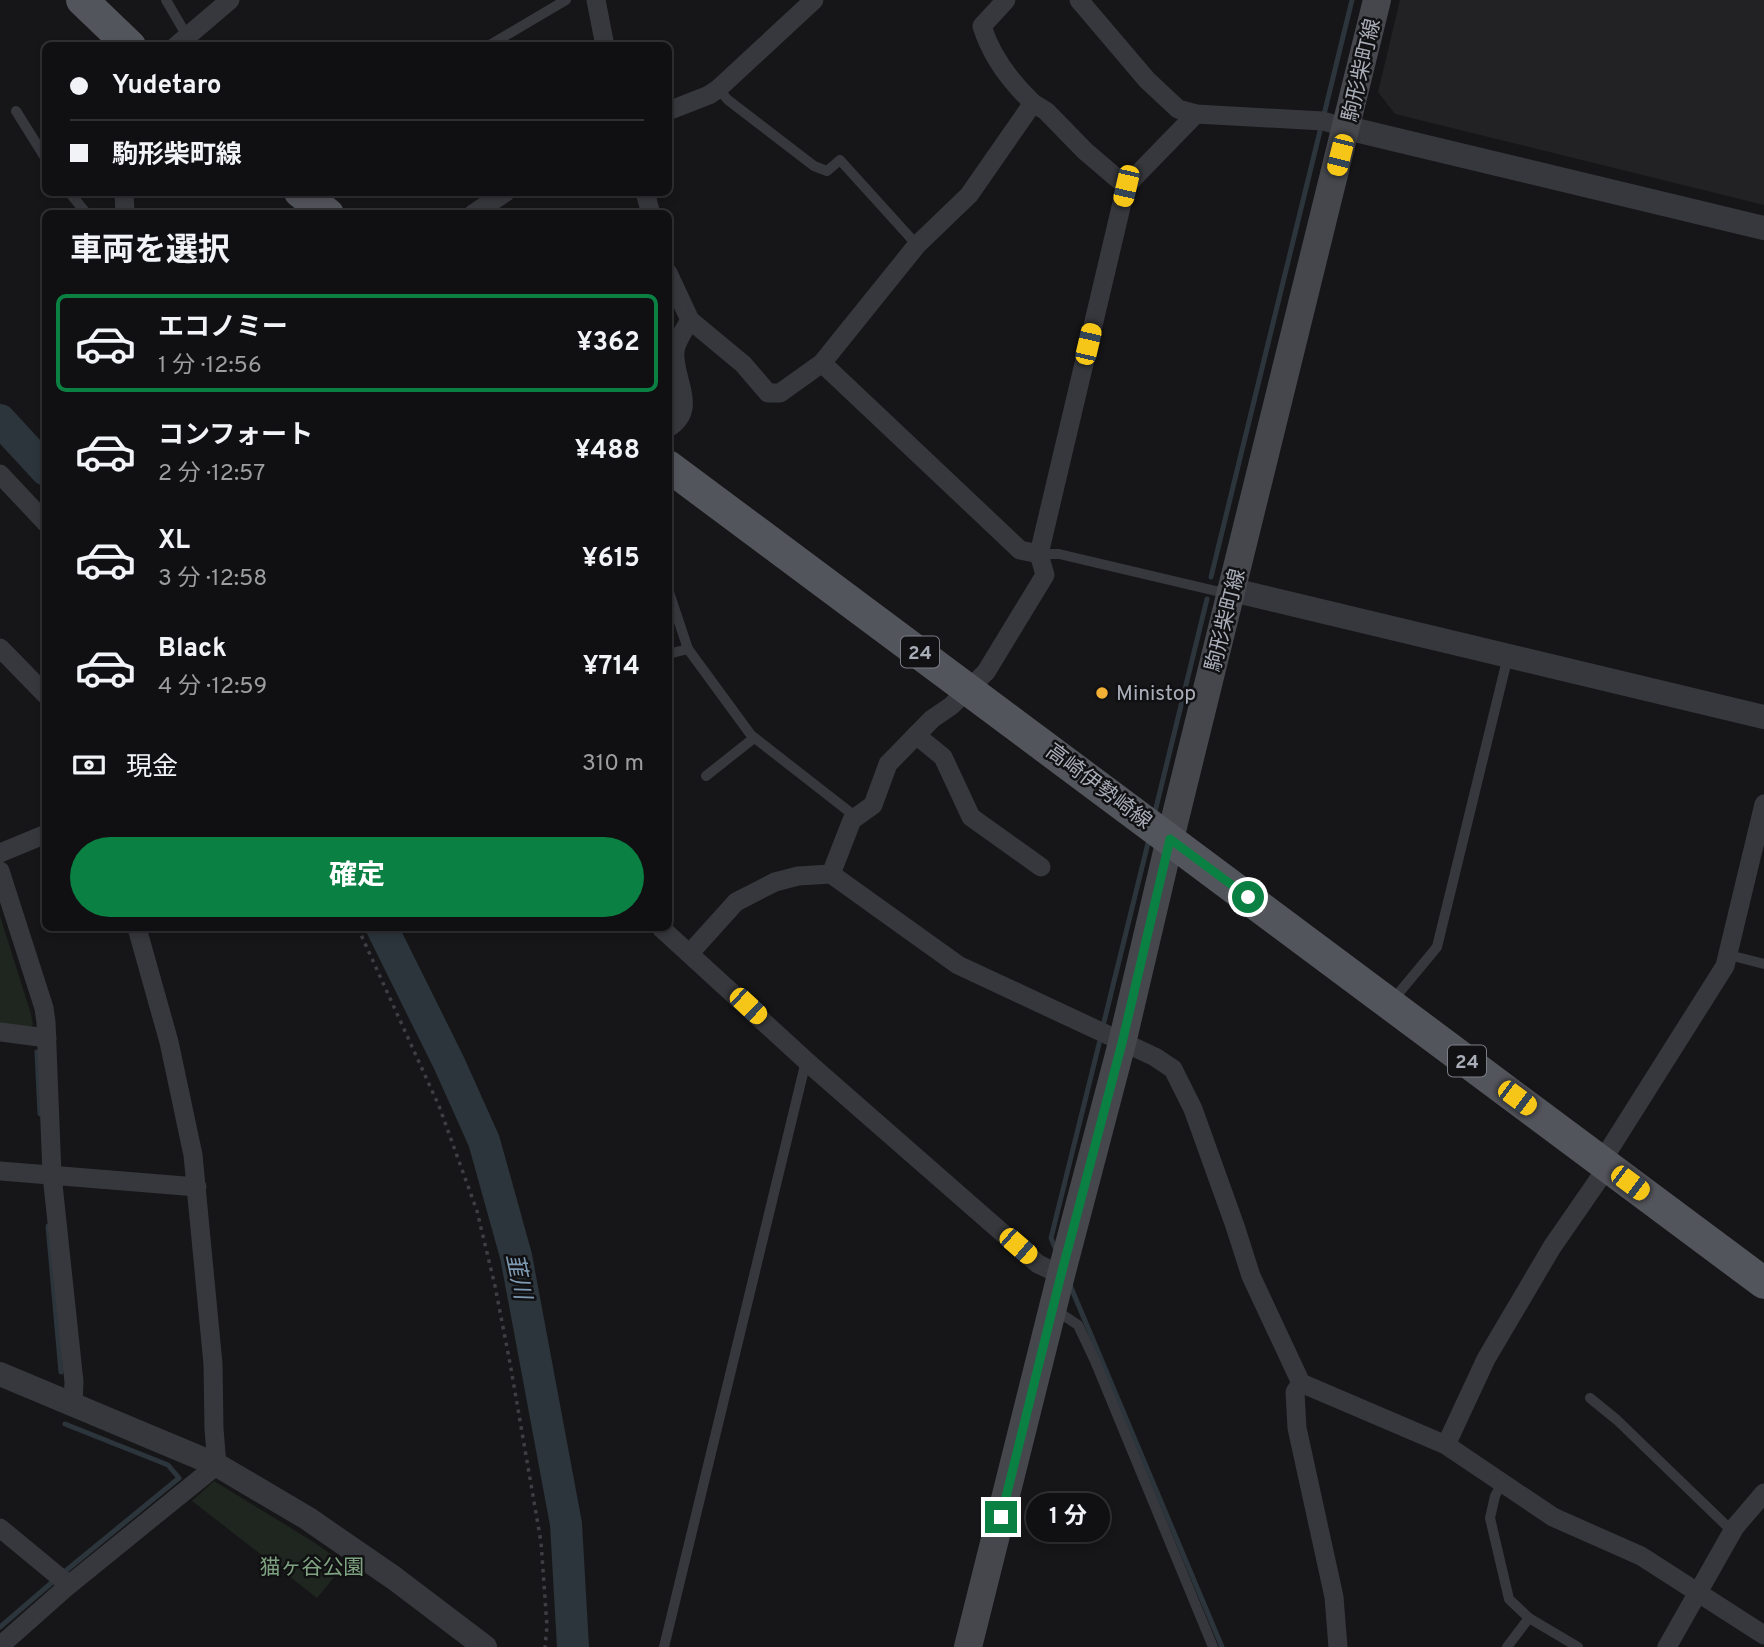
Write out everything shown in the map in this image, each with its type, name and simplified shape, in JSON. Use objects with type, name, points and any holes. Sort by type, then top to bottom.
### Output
[{"type":"main road","points":[[82,0],[126,42]]},
{"type":"main road","name":"駒形柴町線","points":[[968,1647],[1122,1043],[1377,0]]},
{"type":"main road","name":"高崎伊勢崎線","points":[[672,469],[1764,1283]]},
{"type":"street","points":[[182,41],[230,0]]},
{"type":"street","points":[[596,0],[604,42]]},
{"type":"street","points":[[672,109],[718,89],[814,0]]},
{"type":"street","points":[[1006,0],[982,26],[987,44],[1017,88],[1046,111],[1085,151],[1126,186]]},
{"type":"street","points":[[1079,0],[1147,80],[1178,109],[1196,114],[1323,121],[1764,228]]},
{"type":"street","points":[[672,282],[690,320],[743,364],[768,394],[780,393],[822,363],[917,245],[969,195],[1033,103]]},
{"type":"street","points":[[831,874],[852,820],[873,805],[888,764],[932,719],[951,706],[986,672],[1045,575],[1039,554],[1126,186],[1196,114]]},
{"type":"street","points":[[479,210],[500,196]]},
{"type":"street","points":[[672,426],[677,423],[685,405],[675,349],[690,320]]},
{"type":"street","points":[[822,363],[1020,550],[1039,554]]},
{"type":"street","points":[[0,474],[42,519]]},
{"type":"street","points":[[1233,590],[1764,718]]},
{"type":"street","points":[[0,648],[42,691]]},
{"type":"street","points":[[916,735],[943,757],[971,817],[1041,867]]},
{"type":"street","points":[[1446,1445],[1486,1359],[1722,971],[1729,955],[1764,804]]},
{"type":"street","points":[[0,853],[42,836]]},
{"type":"street","points":[[0,871],[44,1008],[52,1175],[74,1382],[73,1404]]},
{"type":"street","points":[[690,953],[736,902],[775,882],[798,876],[831,874],[958,965],[1155,1057],[1173,1069],[1193,1109],[1236,1226],[1251,1276],[1301,1383],[1446,1445],[1553,1517],[1641,1556],[1764,1635]]},
{"type":"street","points":[[138,931],[172,1056],[190,1136],[213,1364],[217,1465]]},
{"type":"street","points":[[664,931],[806,1060],[1038,1264],[1061,1275]]},
{"type":"street","points":[[0,1032],[47,1038]]},
{"type":"street","points":[[0,1171],[197,1186]]},
{"type":"street","points":[[0,1374],[217,1465],[307,1518],[394,1578],[485,1647]]},
{"type":"street","points":[[1301,1383],[1295,1392],[1297,1428],[1334,1597],[1338,1647]]},
{"type":"street","points":[[0,1646],[69,1585],[217,1465]]},
{"type":"street","points":[[1667,1647],[1732,1531],[1764,1493]]},
{"type":"street","points":[[0,1528],[69,1585]]},
{"type":"lane","points":[[166,0],[182,41]]},
{"type":"lane","points":[[495,42],[566,0]]},
{"type":"lane","points":[[718,89],[728,100],[814,166],[827,172],[841,160],[917,245]]},
{"type":"lane","points":[[16,111],[42,153]]},
{"type":"lane","points":[[72,196],[84,210]]},
{"type":"lane","points":[[1039,554],[1059,554],[1216,591],[1233,590]]},
{"type":"lane","points":[[672,601],[688,649],[754,737],[856,817]]},
{"type":"lane","points":[[672,653],[688,649]]},
{"type":"lane","points":[[1391,1003],[1437,947],[1508,656]]},
{"type":"lane","points":[[706,776],[754,737]]},
{"type":"lane","points":[[1729,955],[1764,964]]},
{"type":"lane","points":[[664,1647],[806,1060]]},
{"type":"lane","points":[[1054,1309],[1078,1325],[1096,1361],[1213,1647]]},
{"type":"lane","points":[[1590,1398],[1617,1420],[1732,1531]]},
{"type":"lane","points":[[1502,1483],[1495,1496],[1490,1518],[1509,1599],[1530,1618],[1578,1647]]},
{"type":"lane","points":[[1507,1647],[1530,1618]]},
{"type":"path","points":[[359,931],[439,1106],[477,1211],[503,1324],[541,1542],[547,1626],[545,1647]]},
{"type":"shaded area","points":[[1400,0],[1764,0],[1764,205],[1395,114],[1378,92]]},
{"type":"green space","points":[[0,916],[31,1014],[33,1025],[27,1028],[0,1024]]},
{"type":"green space","name":"猫ヶ谷公園","points":[[214,1481],[345,1564],[317,1598],[192,1501]]},
{"type":"waterway","points":[[1211,577],[1352,0]]},
{"type":"waterway","name":"韮川","points":[[0,420],[42,466]]},
{"type":"waterway","points":[[1154,816],[1207,599]]},
{"type":"waterway","points":[[1103,1026],[1149,839]]},
{"type":"waterway","name":"韮川","points":[[383,931],[449,1063],[484,1141],[516,1256],[566,1524],[573,1647]]},
{"type":"waterway","points":[[1056,1250],[1051,1238],[1101,1036]]},
{"type":"waterway","points":[[37,1052],[40,1114]]},
{"type":"waterway","points":[[48,1226],[61,1372]]},
{"type":"waterway","points":[[1070,1285],[1222,1647]]},
{"type":"waterway","points":[[63,1573],[179,1478],[168,1465],[65,1424]]},
{"type":"waterway","points":[[0,1627],[56,1579]]},
{"type":"place","name":"Ministop","points":[[1102,693]]},
{"type":"route","points":[[1001,1517],[1122,1043],[1170,839],[1248,897]]}]
